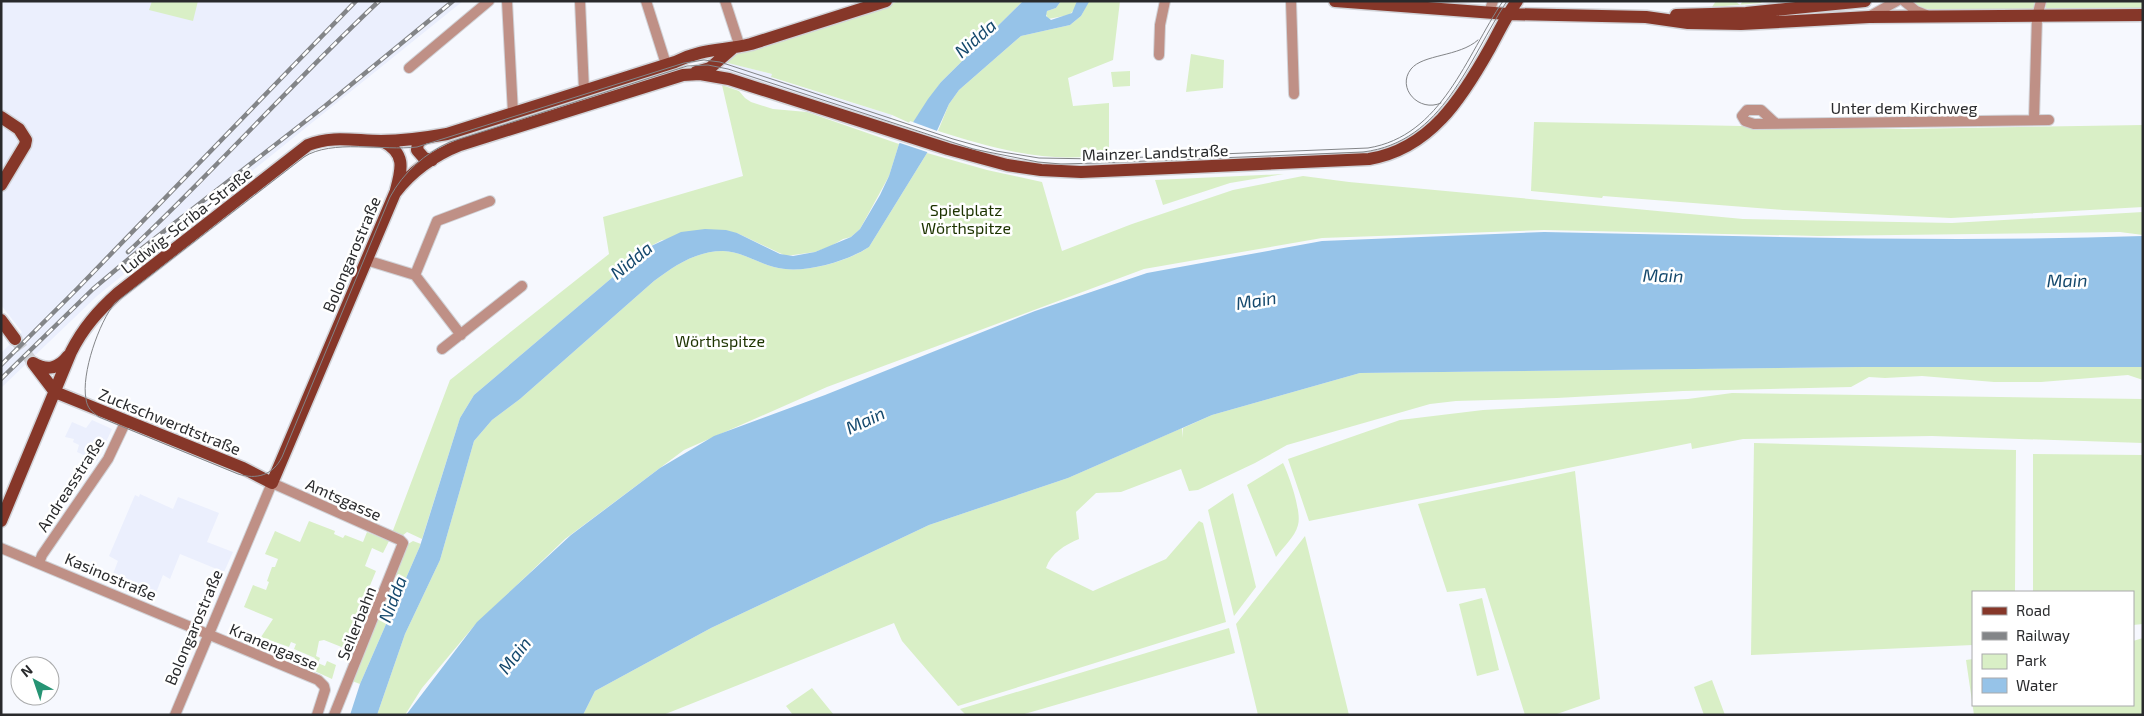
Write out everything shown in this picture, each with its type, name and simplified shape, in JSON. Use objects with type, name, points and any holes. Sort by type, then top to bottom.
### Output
[{"type":"main road","points":[[682,76],[736,47],[854,6],[886,1]]},
{"type":"main road","points":[[1336,1],[1491,7],[1507,14],[1646,17],[1746,13],[1864,1]]},
{"type":"main road","name":"Mainzer Landstraße","points":[[729,79],[948,149],[1007,165],[1041,170],[1081,172],[1302,164],[1382,157],[1405,149],[1438,123],[1458,98],[1483,60],[1507,14],[1517,1]]},
{"type":"main road","points":[[1646,17],[1688,22],[1741,24],[1869,17],[2143,15]]},
{"type":"main road","points":[[382,141],[424,138],[447,134],[671,63],[698,52],[714,59],[729,79]]},
{"type":"main road","points":[[671,63],[714,59]]},
{"type":"main road","name":"Bolongarostraße","points":[[272,483],[395,193],[410,176],[432,160],[460,145],[682,76],[700,74],[729,79]]},
{"type":"main road","points":[[1,117],[19,129],[26,140],[25,145],[1,185]]},
{"type":"main road","points":[[424,138],[418,143],[418,150],[424,158],[432,160]]},
{"type":"main road","name":"Ludwig-Scriba-Straße","points":[[1,521],[71,352],[85,327],[112,299],[308,145],[324,140],[382,141]]},
{"type":"main road","points":[[382,141],[395,149],[400,158],[400,171],[395,193]]},
{"type":"main road","points":[[1,320],[15,339]]},
{"type":"main road","points":[[55,392],[33,363],[39,367],[52,369],[64,362],[71,352]]},
{"type":"main road","name":"Zuckschwerdtstraße","points":[[55,392],[243,468],[272,483]]},
{"type":"street","points":[[410,68],[489,1]]},
{"type":"street","points":[[507,1],[514,112]]},
{"type":"street","points":[[580,1],[584,90]]},
{"type":"street","points":[[646,1],[671,63]]},
{"type":"street","points":[[725,1],[736,47]]},
{"type":"street","points":[[1159,55],[1160,25],[1165,1]]},
{"type":"street","points":[[1291,1],[1294,94]]},
{"type":"street","points":[[1869,17],[1897,1]]},
{"type":"street","points":[[1904,1],[1916,11],[1933,17]]},
{"type":"street","points":[[2034,120],[2037,17],[2041,1]]},
{"type":"street","name":"Unter dem Kirchweg","points":[[1775,123],[2049,120]]},
{"type":"street","points":[[415,276],[437,221],[490,202]]},
{"type":"street","points":[[366,260],[415,276],[461,335]]},
{"type":"street","points":[[442,349],[522,286]]},
{"type":"street","name":"Andreasstraße","points":[[39,562],[108,459],[126,421]]},
{"type":"street","name":"Amtsgasse","points":[[272,483],[403,543]]},
{"type":"street","name":"Bolongarostraße","points":[[174,715],[272,483]]},
{"type":"street","name":"Seilerbahn","points":[[334,715],[403,543]]},
{"type":"street","name":"Kasinostraße","points":[[1,548],[39,562],[208,634]]},
{"type":"street","name":"Kranengasse","points":[[208,634],[318,680],[325,690],[317,715]]},
{"type":"shaded area","points":[[1,1],[463,1],[97,296],[1,388],[1,353],[22,332],[1,305]]},
{"type":"shaded area","points":[[722,61],[772,74],[772,78],[892,115],[889,124],[731,75],[717,67]]},
{"type":"shaded area","points":[[92,420],[112,429],[97,461],[77,452],[79,445],[73,442],[74,439],[65,437],[72,422],[86,428]]},
{"type":"shaded area","points":[[140,494],[173,509],[178,497],[219,513],[207,542],[233,552],[224,572],[180,554],[170,579],[163,575],[152,603],[109,584],[118,561],[109,556],[135,495],[139,497]]},
{"type":"green space","points":[[152,1],[198,1],[193,21],[149,10]]},
{"type":"green space","points":[[900,1],[1023,1],[941,82],[912,124],[892,115],[771,77],[772,74],[724,62],[730,55]]},
{"type":"green space","points":[[1061,1],[1077,1],[1075,9],[1069,15],[1048,19],[1047,11],[1056,8]]},
{"type":"green space","points":[[1089,1],[1120,1],[1113,60],[1068,78],[1073,106],[1109,103],[1109,153],[1088,156],[1045,156],[1001,149],[938,131],[949,104],[959,90],[1021,36],[1070,25],[1081,16]]},
{"type":"green space","points":[[1716,1],[1735,1],[1740,5],[1712,7]]},
{"type":"green space","points":[[1743,1],[1759,1],[1762,3],[1740,5]]},
{"type":"green space","points":[[1923,1],[2035,1],[2034,13],[1930,14],[1909,3]]},
{"type":"green space","points":[[2045,1],[2143,1],[2143,8],[2049,11],[2046,8]]},
{"type":"green space","points":[[1191,54],[1224,60],[1223,88],[1186,92]]},
{"type":"green space","points":[[1130,71],[1130,86],[1113,87],[1111,72]]},
{"type":"green space","points":[[722,85],[739,91],[751,102],[773,109],[807,112],[899,144],[889,176],[860,229],[851,237],[815,252],[786,256],[737,233],[662,240],[647,248],[474,395],[460,418],[422,539],[407,532],[402,536],[392,533],[450,380],[609,254],[603,217],[743,176]]},
{"type":"green space","points":[[1534,122],[1904,129],[2143,125],[2143,207],[1951,218],[1783,210],[1603,196],[1602,198],[1531,191]]},
{"type":"green space","name":"Wörthspitze","points":[[927,153],[987,170],[1042,182],[1062,251],[1132,224],[1233,190],[1303,176],[1743,219],[1952,223],[2143,212],[2143,235],[2120,232],[1818,236],[1544,230],[1322,238],[1144,269],[827,387],[684,450],[565,539],[474,626],[422,688],[405,715],[377,715],[405,634],[440,560],[474,441],[492,420],[520,399],[654,281],[686,260],[704,254],[723,251],[736,253],[774,267],[797,269],[823,266],[849,258],[869,247]]},
{"type":"green space","points":[[1284,174],[1230,183],[1163,205],[1155,180]]},
{"type":"green space","points":[[1862,367],[2143,367],[2143,380],[2128,375],[2041,382],[1994,382],[1922,376],[1869,377],[1851,387],[1683,391],[1456,401],[1430,404],[1287,445],[1255,463],[1198,490],[1189,491],[1181,469],[1121,492],[1096,493],[1076,512],[1079,539],[1059,550],[1051,558],[1046,568],[1093,591],[1166,559],[1199,521],[1203,523],[1226,622],[958,706],[902,641],[894,623],[663,715],[583,715],[595,691],[711,628],[929,525],[1068,478],[1182,428],[1182,438],[1183,428],[1212,415],[1360,373]]},
{"type":"green space","points":[[1732,393],[2143,399],[2143,443],[1932,436],[1743,439],[1692,449],[1691,443],[1309,521],[1288,459],[1400,420],[1483,410],[1688,399]]},
{"type":"green space","points":[[1754,443],[2016,450],[2015,591],[1972,591],[1972,645],[1751,655]]},
{"type":"green space","points":[[2033,454],[2143,455],[2143,624],[2134,625],[2134,591],[2033,591]]},
{"type":"green space","points":[[1283,463],[1294,494],[1299,519],[1294,534],[1276,557],[1247,485]]},
{"type":"green space","points":[[1575,471],[1600,699],[1554,715],[1525,715],[1485,588],[1447,592],[1418,504]]},
{"type":"green space","points":[[1233,493],[1256,587],[1234,616],[1208,510]]},
{"type":"green space","points":[[309,521],[335,531],[334,534],[343,538],[345,535],[363,542],[367,532],[389,541],[383,553],[372,548],[365,566],[376,571],[344,648],[324,640],[319,641],[316,656],[320,658],[318,663],[325,666],[327,661],[336,665],[332,679],[310,669],[315,658],[294,649],[296,644],[291,642],[289,647],[261,637],[273,619],[244,607],[253,585],[266,590],[272,567],[275,567],[278,559],[265,554],[275,531],[300,542]]},
{"type":"green space","points":[[1305,536],[1349,715],[1258,715],[1236,624]]},
{"type":"green space","points":[[413,541],[421,544],[360,684],[352,681],[408,544]]},
{"type":"green space","points":[[1482,598],[1499,670],[1477,676],[1459,604]]},
{"type":"green space","points":[[1229,628],[1235,653],[1021,715],[966,715],[960,709]]},
{"type":"green space","points":[[2143,638],[2143,715],[1974,715],[1973,706],[2134,706],[2134,641]]},
{"type":"green space","points":[[1972,659],[1972,701],[1966,660]]},
{"type":"green space","points":[[1712,680],[1725,715],[1704,715],[1694,687]]},
{"type":"green space","points":[[812,688],[834,715],[793,715],[786,706]]},
{"type":"water","points":[[1023,1],[1061,1],[1056,8],[1047,11],[1046,16],[1051,20],[1072,13],[1077,1],[1089,2],[1081,16],[1070,25],[1021,36],[959,90],[949,104],[927,153],[869,247],[848,258],[823,266],[797,269],[774,267],[736,253],[723,251],[704,254],[686,260],[654,281],[520,399],[492,420],[474,441],[440,560],[405,634],[377,715],[350,715],[360,684],[420,546],[460,418],[474,395],[647,248],[681,232],[705,229],[726,230],[737,233],[780,254],[793,256],[815,252],[851,237],[860,229],[880,195],[889,176],[899,144],[928,99],[941,82]]},
{"type":"water","name":"Main","points":[[1544,232],[1918,239],[2143,236],[2143,367],[1862,367],[1360,373],[1212,415],[1068,478],[929,525],[711,628],[595,691],[583,715],[406,715],[477,622],[571,535],[660,468],[714,436],[825,395],[1035,311],[1147,273],[1322,241]]},
{"type":"pier","points":[[910,121],[940,132],[930,153],[897,142]]},
{"type":"tunnel","points":[[15,339],[33,363]]},
{"type":"tram line","points":[[1503,1],[1464,69],[1433,111],[1415,128],[1394,140],[1368,148],[1098,159],[1039,158],[996,151],[953,139],[720,62],[704,60],[684,63],[417,147],[328,148],[304,157],[115,303],[97,335],[89,363],[85,388],[87,405],[99,417],[238,474],[258,476],[269,472],[282,457],[390,197],[408,172],[423,158],[450,142],[687,66],[708,65],[728,69],[973,149],[1038,162],[1061,164],[1098,163],[1363,152],[1391,145],[1414,132],[1434,115],[1451,95],[1466,72],[1507,1]]},
{"type":"tram line","points":[[1441,103],[1425,105],[1412,97],[1406,84],[1407,76],[1411,69],[1424,61],[1461,50],[1478,40]]},
{"type":"railway","points":[[1,365],[356,1]]},
{"type":"railway","points":[[128,252],[379,1]]},
{"type":"railway","points":[[1,379],[93,289],[131,257],[325,106],[453,1]]},
{"type":"water label","name":"Nidda","points":[[975,38]]},
{"type":"water label","name":"Nidda","points":[[631,260]]},
{"type":"water label","name":"Nidda","points":[[392,599]]},
{"type":"park label","name":"Spielplatz Wörthspitze","points":[[966,218]]}]
